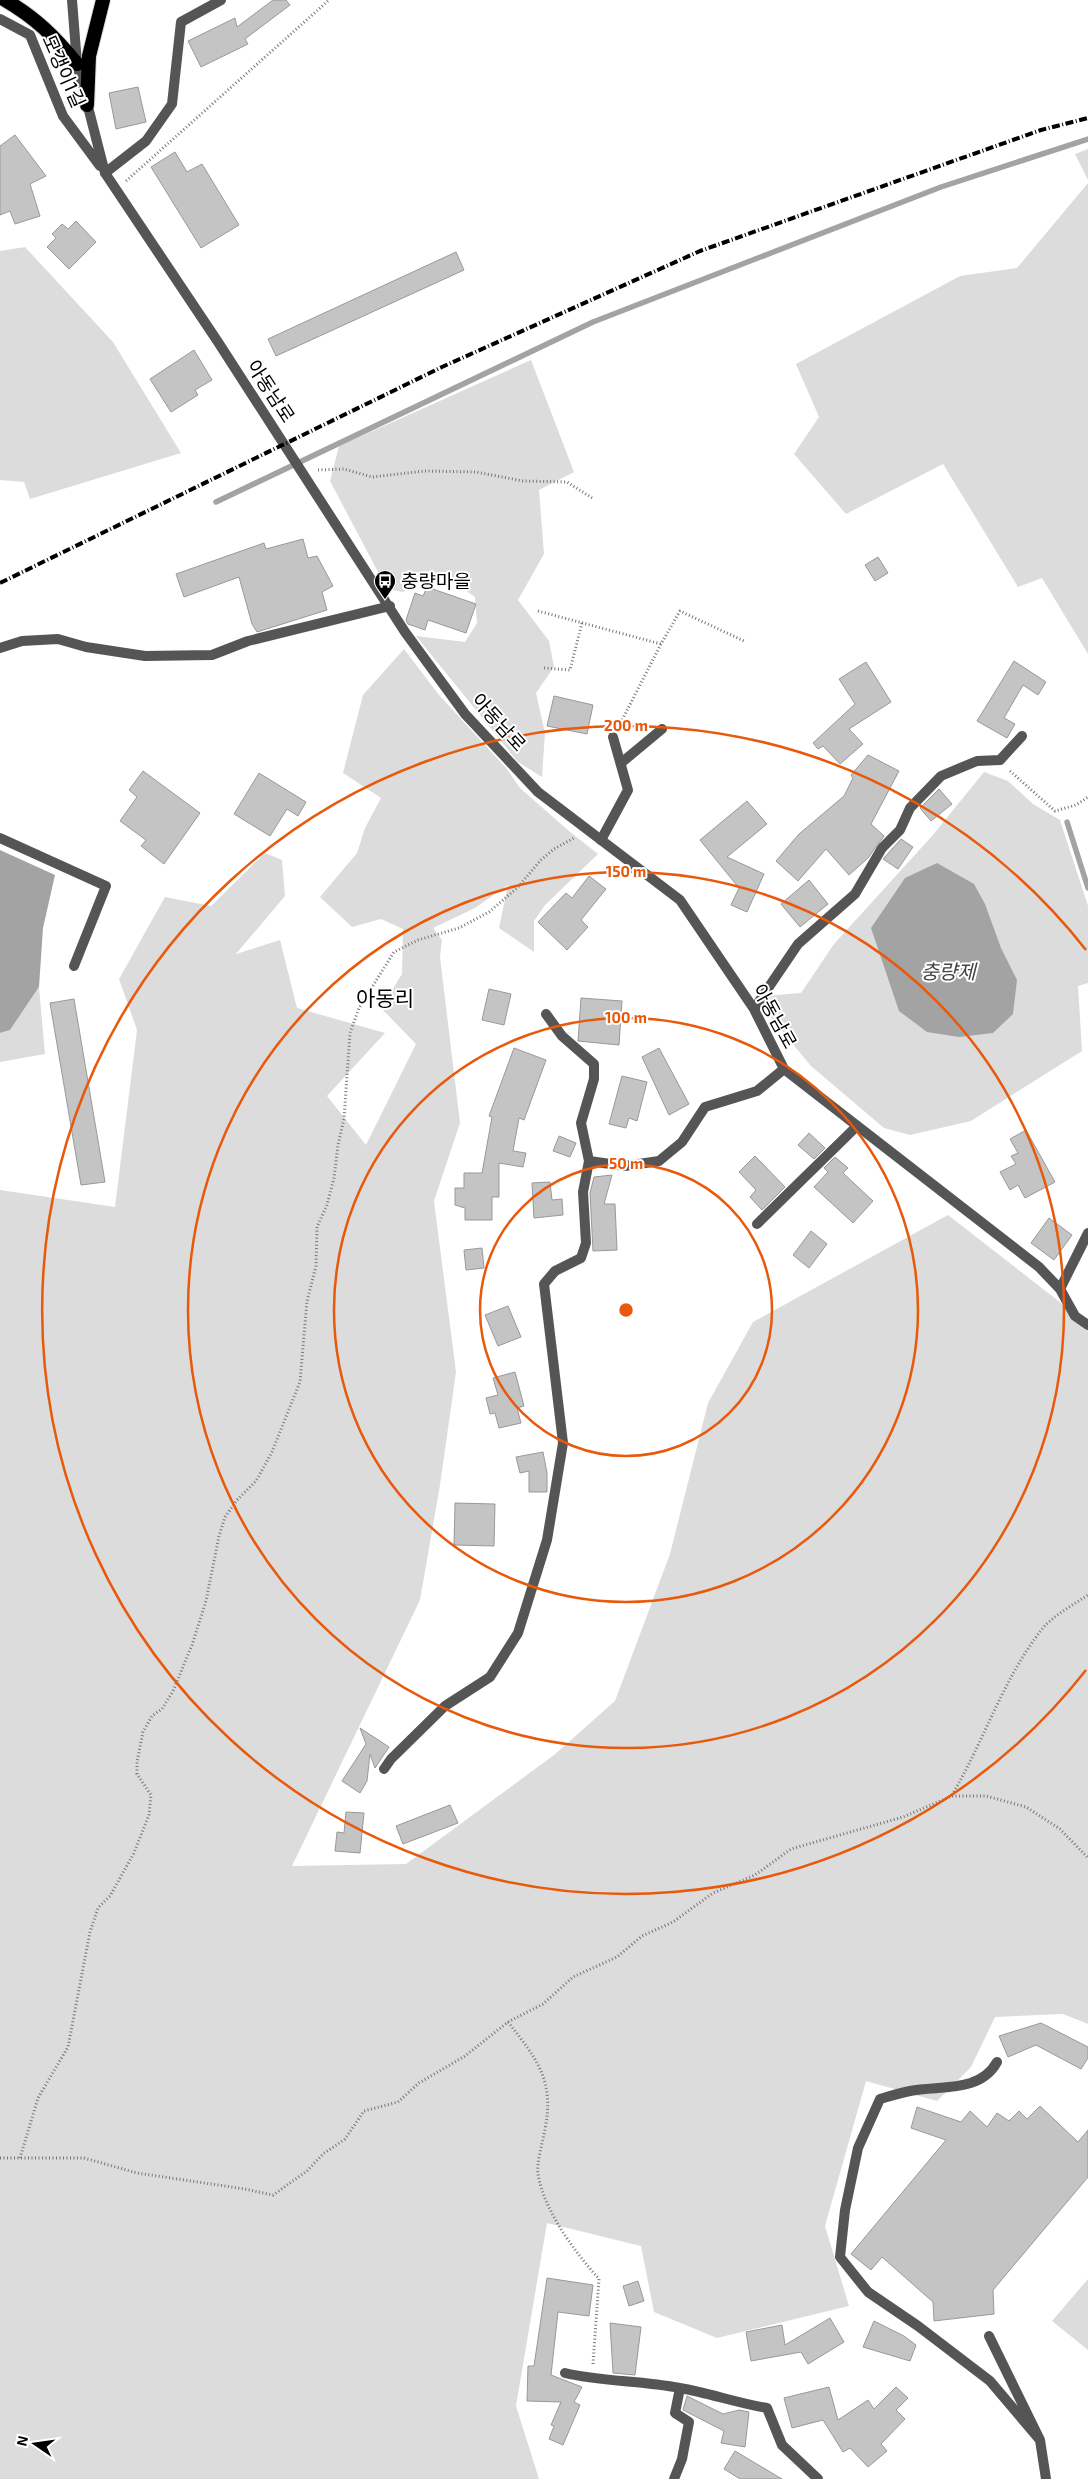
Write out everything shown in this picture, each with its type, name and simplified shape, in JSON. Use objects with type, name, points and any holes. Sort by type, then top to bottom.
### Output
[{"type":"highway","points":[[5,0],[26,12],[52,34],[77,64]]},
{"type":"highway","points":[[87,104],[89,56],[103,0]]},
{"type":"street","name":"아동남로","points":[[72,0],[77,64],[105,173],[293,456],[406,632],[465,714],[538,792],[680,900],[754,1009],[784,1069],[1039,1267],[1060,1289],[1075,1316],[1088,1325]]},
{"type":"street","points":[[105,173],[146,141],[172,104],[181,22],[221,0]]},
{"type":"street","name":"모갱이1길","points":[[0,19],[30,35],[63,116],[105,173]]},
{"type":"street","points":[[0,648],[22,641],[58,639],[86,647],[145,656],[212,655],[248,641],[390,606]]},
{"type":"street","points":[[620,763],[662,729]]},
{"type":"street","points":[[754,1009],[798,944],[855,894],[882,848],[900,830],[910,808],[941,776],[976,761],[1000,760],[1022,736]]},
{"type":"street","points":[[601,840],[628,790],[613,738]]},
{"type":"street","points":[[0,838],[106,886],[74,966]]},
{"type":"street","points":[[384,1770],[391,1759],[445,1706],[490,1677],[518,1633],[547,1540],[563,1443],[544,1284],[554,1271],[581,1258],[586,1243],[583,1192],[589,1161],[581,1123],[594,1079],[594,1064],[562,1036],[546,1014]]},
{"type":"street","points":[[589,1161],[625,1166],[659,1161],[682,1142],[705,1107],[757,1091],[784,1069]]},
{"type":"street","points":[[757,1224],[857,1126]]},
{"type":"street","points":[[1060,1289],[1088,1233]]},
{"type":"street","points":[[997,2062],[991,2074],[955,2088],[911,2091],[880,2099],[858,2148],[845,2210],[840,2257],[868,2292],[918,2326],[990,2381],[1040,2440]]},
{"type":"street","points":[[989,2336],[1040,2440],[1046,2479]]},
{"type":"street","points":[[565,2373],[592,2380],[607,2379],[680,2388],[728,2401],[766,2408],[782,2445],[818,2479]]},
{"type":"street","points":[[674,2479],[682,2459],[689,2422],[674,2413],[680,2388]]},
{"type":"path","points":[[117,189],[329,0]]},
{"type":"path","points":[[302,470],[344,469],[372,477],[425,471],[476,472],[523,481],[567,482],[592,498]]},
{"type":"path","points":[[538,611],[661,644]]},
{"type":"path","points":[[613,738],[680,611],[744,641]]},
{"type":"path","points":[[544,668],[570,670],[582,623]]},
{"type":"path","points":[[1000,760],[1040,800],[1055,811],[1076,806],[1088,797]]},
{"type":"path","points":[[20,2158],[38,2098],[68,2047],[90,1932],[98,1908],[110,1896],[134,1853],[149,1815],[151,1795],[137,1774],[136,1762],[143,1732],[152,1716],[162,1710],[173,1691],[192,1645],[206,1601],[219,1536],[225,1517],[237,1500],[256,1481],[272,1452],[300,1382],[307,1301],[316,1266],[317,1227],[327,1206],[334,1178],[344,1119],[350,1033],[359,1008],[394,952],[418,940],[460,928],[489,912],[517,888],[541,860],[554,849],[576,837],[592,834]]},
{"type":"path","points":[[952,1796],[969,1767],[1003,1690],[1042,1629],[1059,1614],[1088,1595]]},
{"type":"path","points":[[0,2158],[84,2158],[137,2174],[245,2188],[273,2195],[307,2171],[323,2154],[345,2138],[364,2111],[398,2102],[419,2083],[466,2056],[508,2022],[543,2004],[573,1977],[617,1957],[642,1936],[673,1922],[713,1893],[755,1875],[791,1849],[903,1817],[952,1796],[986,1796],[1026,1806],[1060,1829],[1088,1858]]},
{"type":"path","points":[[508,2022],[534,2056],[546,2081],[548,2118],[537,2173],[550,2209],[573,2250],[599,2279],[592,2380]]},
{"type":"shaded area","points":[[1088,149],[1088,180],[1075,154]]},
{"type":"shaded area","points":[[1088,183],[1088,654],[1042,578],[1018,587],[943,464],[846,514],[794,454],[819,417],[796,364],[960,276],[1017,268]]},
{"type":"shaded area","points":[[25,247],[113,342],[181,453],[30,499],[24,482],[0,480],[0,251]]},
{"type":"shaded area","points":[[531,360],[574,472],[539,490],[544,554],[518,600],[549,641],[554,667],[536,693],[545,733],[542,777],[518,762],[416,636],[465,642],[477,623],[475,597],[455,583],[440,577],[425,579],[403,592],[387,589],[330,481],[339,446]]},
{"type":"shaded area","points":[[404,649],[439,695],[506,768],[520,788],[598,854],[545,905],[534,921],[534,952],[499,928],[508,885],[475,908],[433,928],[442,940],[440,957],[460,1123],[434,1201],[456,1372],[440,1485],[420,1600],[292,1866],[406,1864],[554,1755],[615,1701],[670,1554],[708,1403],[753,1322],[948,1215],[1088,1324],[1088,2024],[1063,2014],[995,2017],[971,2067],[937,2101],[866,2081],[825,2226],[849,2306],[717,2338],[654,2312],[641,2246],[547,2223],[516,2406],[539,2479],[0,2479],[0,1190],[115,1207],[137,1030],[119,979],[165,897],[211,906],[265,853],[282,860],[285,896],[236,954],[280,940],[297,1008],[385,1033],[327,1096],[366,1145],[416,1044],[381,1008],[402,974],[403,929],[381,919],[352,927],[320,897],[357,853],[365,828],[381,798],[343,773],[363,695]]},
{"type":"shaded area","points":[[984,772],[1008,781],[1033,804],[1060,820],[1088,906],[1088,983],[1078,986],[1082,1051],[971,1121],[910,1135],[884,1128],[811,1066],[754,997],[801,993],[834,944],[932,836]]},
{"type":"shaded area","points":[[39,987],[45,1054],[0,1062],[0,1033],[10,1030]]},
{"type":"shaded area","points":[[1088,2279],[1088,2350],[1052,2321]]},
{"type":"water","points":[[0,850],[55,875],[43,928],[39,987],[10,1030],[0,1033]]},
{"type":"water","name":"충량제","points":[[937,863],[974,884],[985,904],[1001,948],[1017,980],[1013,1014],[993,1033],[959,1037],[927,1032],[899,1011],[871,928],[905,878]]},
{"type":"building","points":[[273,0],[286,0],[290,5],[245,39],[248,44],[201,67],[188,41],[235,18],[237,27]]},
{"type":"building","points":[[138,87],[146,122],[116,129],[109,93]]},
{"type":"building","points":[[15,135],[46,176],[30,184],[40,216],[15,224],[10,211],[0,215],[0,146]]},
{"type":"building","points":[[175,152],[187,172],[202,164],[239,225],[201,248],[151,167]]},
{"type":"building","points":[[76,221],[96,242],[69,269],[47,247],[56,238],[52,234],[62,224],[68,229]]},
{"type":"building","points":[[456,252],[464,270],[276,356],[268,339]]},
{"type":"building","points":[[194,350],[212,380],[195,390],[198,395],[171,412],[150,379]]},
{"type":"building","points":[[303,539],[308,558],[317,556],[333,586],[322,592],[327,610],[257,632],[252,624],[239,577],[184,597],[176,574],[264,543],[266,549]]},
{"type":"building","points":[[878,557],[888,573],[875,581],[865,565]]},
{"type":"building","points":[[427,587],[476,604],[466,633],[428,620],[425,630],[408,624],[406,620],[415,593],[423,596]]},
{"type":"building","points":[[1014,661],[1046,682],[1038,695],[1023,685],[1004,718],[1015,724],[1007,738],[977,721]]},
{"type":"building","points":[[866,662],[891,702],[849,729],[863,744],[840,764],[823,746],[818,749],[813,743],[855,704],[839,679]]},
{"type":"building","points":[[554,696],[593,705],[587,734],[547,726]]},
{"type":"building","points":[[868,755],[899,771],[871,824],[884,836],[868,858],[849,875],[826,849],[798,881],[776,861],[799,834],[844,796],[853,778],[851,775]]},
{"type":"building","points":[[143,771],[200,813],[164,864],[141,846],[146,840],[120,821],[137,797],[129,790]]},
{"type":"building","points":[[259,773],[306,802],[298,816],[287,809],[270,836],[234,814]]},
{"type":"building","points":[[939,789],[952,804],[931,821],[920,808]]},
{"type":"building","points":[[747,801],[767,824],[727,857],[764,874],[747,912],[731,905],[739,888],[700,840]]},
{"type":"building","points":[[901,839],[913,847],[898,869],[883,859]]},
{"type":"building","points":[[589,876],[606,889],[581,920],[588,927],[567,950],[538,922],[566,893],[572,898]]},
{"type":"building","points":[[809,880],[828,904],[800,927],[781,904]]},
{"type":"building","points":[[489,989],[511,994],[504,1025],[482,1020]]},
{"type":"building","points":[[581,998],[622,1001],[619,1045],[578,1041]]},
{"type":"building","points":[[74,999],[105,1182],[81,1185],[50,1003]]},
{"type":"building","points":[[514,1048],[546,1060],[524,1120],[519,1118],[513,1151],[526,1153],[523,1167],[499,1163],[499,1197],[492,1197],[492,1220],[465,1220],[465,1208],[455,1205],[455,1188],[464,1188],[464,1173],[482,1173],[492,1117],[489,1116]]},
{"type":"building","points":[[659,1048],[689,1104],[669,1115],[642,1057]]},
{"type":"building","points":[[622,1076],[647,1082],[637,1121],[629,1118],[626,1128],[609,1124]]},
{"type":"building","points":[[1026,1130],[1055,1182],[1025,1198],[1018,1185],[1010,1190],[1000,1172],[1016,1164],[1011,1156],[1018,1153],[1010,1139]]},
{"type":"building","points":[[809,1133],[825,1148],[814,1159],[798,1145]]},
{"type":"building","points":[[559,1136],[576,1143],[570,1157],[553,1151]]},
{"type":"building","points":[[755,1156],[785,1187],[762,1210],[750,1197],[756,1190],[739,1172]]},
{"type":"building","points":[[835,1157],[848,1168],[843,1173],[873,1201],[853,1223],[814,1187],[828,1172],[824,1168]]},
{"type":"building","points":[[612,1175],[604,1204],[615,1204],[617,1250],[593,1251],[590,1193],[594,1177]]},
{"type":"building","points":[[550,1182],[552,1200],[562,1199],[563,1215],[534,1218],[532,1183]]},
{"type":"building","points":[[1049,1218],[1072,1235],[1054,1260],[1031,1243]]},
{"type":"building","points":[[811,1231],[827,1244],[809,1268],[793,1255]]},
{"type":"building","points":[[482,1248],[484,1268],[466,1270],[464,1250]]},
{"type":"building","points":[[508,1306],[521,1337],[498,1346],[485,1315]]},
{"type":"building","points":[[515,1372],[524,1406],[517,1408],[521,1423],[499,1428],[495,1413],[490,1414],[486,1398],[498,1395],[493,1378]]},
{"type":"building","points":[[543,1452],[547,1473],[547,1492],[529,1492],[529,1471],[520,1473],[516,1457]]},
{"type":"building","points":[[455,1503],[495,1504],[494,1546],[454,1545]]},
{"type":"building","points":[[360,1728],[389,1747],[375,1768],[370,1754],[367,1781],[360,1793],[342,1781],[366,1744]]},
{"type":"building","points":[[450,1805],[458,1823],[403,1844],[396,1826]]},
{"type":"building","points":[[346,1812],[364,1813],[360,1853],[335,1851],[337,1832],[344,1833]]},
{"type":"building","points":[[1041,2023],[1088,2047],[1088,2058],[1081,2069],[1036,2045],[1008,2057],[999,2036]]},
{"type":"building","points":[[1040,2106],[1078,2142],[1088,2130],[1088,2177],[993,2290],[994,2314],[934,2321],[933,2302],[882,2257],[871,2270],[851,2254],[946,2140],[911,2128],[917,2107],[961,2122],[970,2111],[987,2127],[997,2113],[1009,2121],[1019,2111],[1027,2119]]},
{"type":"building","points":[[547,2278],[593,2285],[589,2316],[558,2312],[551,2375],[582,2387],[574,2402],[580,2405],[563,2445],[549,2439],[554,2426],[551,2425],[561,2402],[527,2401],[528,2366],[534,2366]]},
{"type":"building","points":[[638,2281],[644,2301],[629,2306],[623,2286]]},
{"type":"building","points":[[830,2318],[844,2342],[808,2364],[801,2352],[751,2361],[746,2332],[782,2325],[785,2345]]},
{"type":"building","points":[[874,2321],[904,2336],[916,2345],[910,2361],[863,2347]]},
{"type":"building","points":[[610,2323],[641,2327],[635,2375],[613,2373]]},
{"type":"building","points":[[829,2387],[838,2420],[868,2400],[874,2409],[896,2387],[908,2398],[896,2410],[905,2419],[881,2444],[887,2451],[868,2467],[850,2448],[843,2452],[823,2420],[792,2428],[784,2398]]},
{"type":"building","points":[[687,2396],[723,2414],[739,2410],[749,2412],[745,2447],[721,2443],[724,2431],[683,2410]]},
{"type":"building","points":[[735,2451],[782,2479],[740,2479],[724,2469]]},
{"type":"waterway","points":[[216,502],[593,322],[941,187],[1088,139]]},
{"type":"waterway","points":[[1067,822],[1088,888]]},
{"type":"railway","points":[[0,583],[442,367],[700,251],[1041,130],[1088,118]]},
{"type":"place","name":"충량마을","points":[[385,600]]},
{"type":"district","name":"아동리","points":[[385,999]]}]
